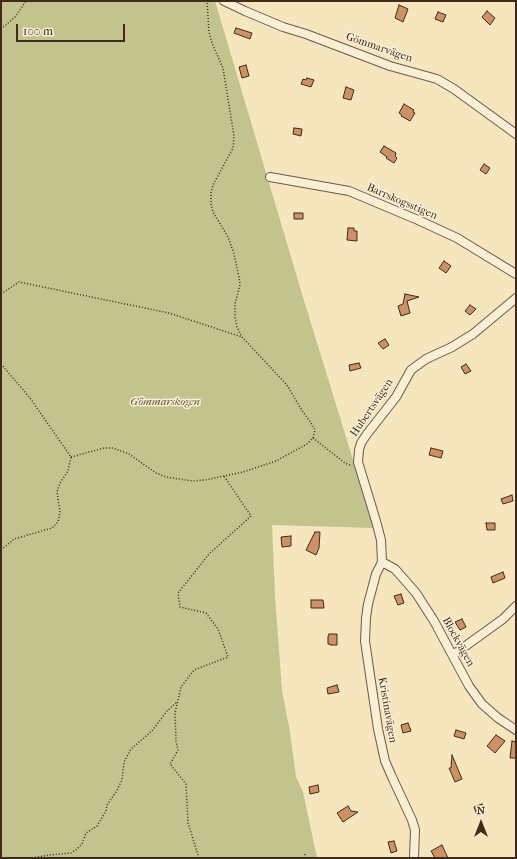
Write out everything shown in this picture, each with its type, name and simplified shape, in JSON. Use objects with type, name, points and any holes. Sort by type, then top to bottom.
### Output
[{"type":"street","name":"Gömmarvägen","points":[[224,1],[283,27],[306,34],[390,66],[437,79],[454,89],[516,134]]},
{"type":"street","name":"Barrskogsstigen","points":[[270,177],[349,191],[457,238],[516,274]]},
{"type":"street","name":"Hubertsvägen","points":[[382,562],[381,540],[360,470],[358,456],[361,443],[396,397],[411,370],[426,359],[452,347],[472,334],[516,298]]},
{"type":"street","name":"Blockvägen","points":[[382,562],[395,569],[416,593],[453,655],[469,686],[482,704],[498,718],[516,730]]},
{"type":"street","name":"Kristinavägen","points":[[382,562],[376,574],[368,604],[365,641],[378,729],[385,761],[412,820],[415,830],[414,858]]},
{"type":"street","points":[[453,655],[503,619],[516,606]]},
{"type":"path","points":[[1,29],[15,17],[26,1]]},
{"type":"path","points":[[71,457],[104,448],[113,448],[129,454],[156,473],[166,477],[192,481],[243,472],[276,461],[307,444],[313,438],[315,430],[287,385],[242,337],[237,327],[235,304],[240,285],[234,254],[228,237],[213,212],[211,204],[213,184],[233,148],[234,136],[223,68],[212,43],[207,1]]},
{"type":"path","points":[[1,294],[19,282],[169,313],[242,337]]},
{"type":"path","points":[[1,364],[30,398],[71,457],[68,471],[60,483],[57,492],[60,512],[58,522],[52,528],[14,539],[1,550]]},
{"type":"path","points":[[313,438],[345,462],[360,470]]},
{"type":"path","points":[[199,858],[188,823],[186,784],[170,764],[178,750],[176,741],[177,702],[181,687],[194,670],[228,657],[218,629],[206,613],[180,607],[178,593],[209,554],[251,516],[224,476]]},
{"type":"path","points":[[32,858],[71,852],[82,844],[86,833],[97,826],[106,811],[107,805],[116,792],[122,780],[124,762],[131,749],[152,731],[167,711],[177,702]]},
{"type":"path","points":[[304,858],[305,854]]},
{"type":"green space","name":"Gömmarskogen","points":[[1,1],[215,1],[302,294],[374,528],[272,525],[275,596],[282,691],[290,732],[296,777],[303,792],[317,858],[1,858]]},
{"type":"building","points":[[399,5],[408,9],[403,22],[395,18]]},
{"type":"building","points":[[487,11],[495,18],[490,25],[482,17]]},
{"type":"building","points":[[438,12],[446,15],[443,22],[435,19]]},
{"type":"building","points":[[236,28],[252,33],[250,39],[234,33]]},
{"type":"building","points":[[246,65],[249,76],[242,78],[239,67]]},
{"type":"building","points":[[307,78],[314,80],[311,87],[301,84],[303,79],[306,80]]},
{"type":"building","points":[[346,87],[354,90],[351,100],[343,98]]},
{"type":"building","points":[[404,104],[414,110],[413,112],[415,113],[410,121],[401,116],[402,115],[399,113]]},
{"type":"building","points":[[294,128],[302,129],[301,136],[293,134]]},
{"type":"building","points":[[384,146],[396,153],[395,156],[397,158],[394,163],[380,152]]},
{"type":"building","points":[[484,164],[490,168],[486,174],[480,170]]},
{"type":"building","points":[[294,213],[303,213],[303,219],[294,219]]},
{"type":"building","points":[[348,228],[354,228],[354,231],[357,231],[357,241],[347,240]]},
{"type":"building","points":[[444,261],[451,266],[446,273],[439,268]]},
{"type":"building","points":[[405,294],[419,297],[407,301],[410,313],[401,316],[398,306],[403,304]]},
{"type":"building","points":[[470,305],[476,309],[470,315],[465,311]]},
{"type":"building","points":[[385,339],[389,345],[383,349],[378,343]]},
{"type":"building","points":[[359,363],[361,368],[350,371],[349,365]]},
{"type":"building","points":[[466,364],[471,371],[465,374],[461,367]]},
{"type":"building","points":[[431,448],[443,451],[441,458],[429,455]]},
{"type":"building","points":[[512,495],[513,501],[503,504],[501,499]]},
{"type":"building","points":[[486,523],[495,523],[495,530],[487,530]]},
{"type":"building","points":[[315,532],[320,532],[319,548],[316,555],[306,550]]},
{"type":"building","points":[[291,536],[291,546],[282,547],[281,537]]},
{"type":"building","points":[[503,572],[505,578],[493,583],[491,577]]},
{"type":"building","points":[[401,594],[404,603],[398,605],[394,596]]},
{"type":"building","points":[[311,600],[323,600],[324,608],[311,608]]},
{"type":"building","points":[[462,619],[466,627],[460,630],[455,622]]},
{"type":"building","points":[[329,634],[337,634],[337,645],[328,644]]},
{"type":"building","points":[[337,685],[339,692],[328,694],[327,688]]},
{"type":"building","points":[[408,723],[411,731],[403,733],[401,725]]},
{"type":"building","points":[[456,730],[466,733],[464,739],[454,736]]},
{"type":"building","points":[[496,735],[505,741],[495,753],[487,746]]},
{"type":"building","points":[[512,741],[516,742],[516,758],[510,758]]},
{"type":"building","points":[[452,755],[462,779],[455,782],[449,768],[451,768]]},
{"type":"building","points":[[318,785],[319,792],[310,794],[309,787]]},
{"type":"building","points":[[482,804],[485,812],[477,815],[474,807]]},
{"type":"building","points":[[348,806],[351,811],[358,812],[343,822],[337,813]]},
{"type":"building","points":[[394,841],[397,851],[391,853],[388,842]]},
{"type":"building","points":[[442,845],[448,858],[435,858],[431,851]]}]
